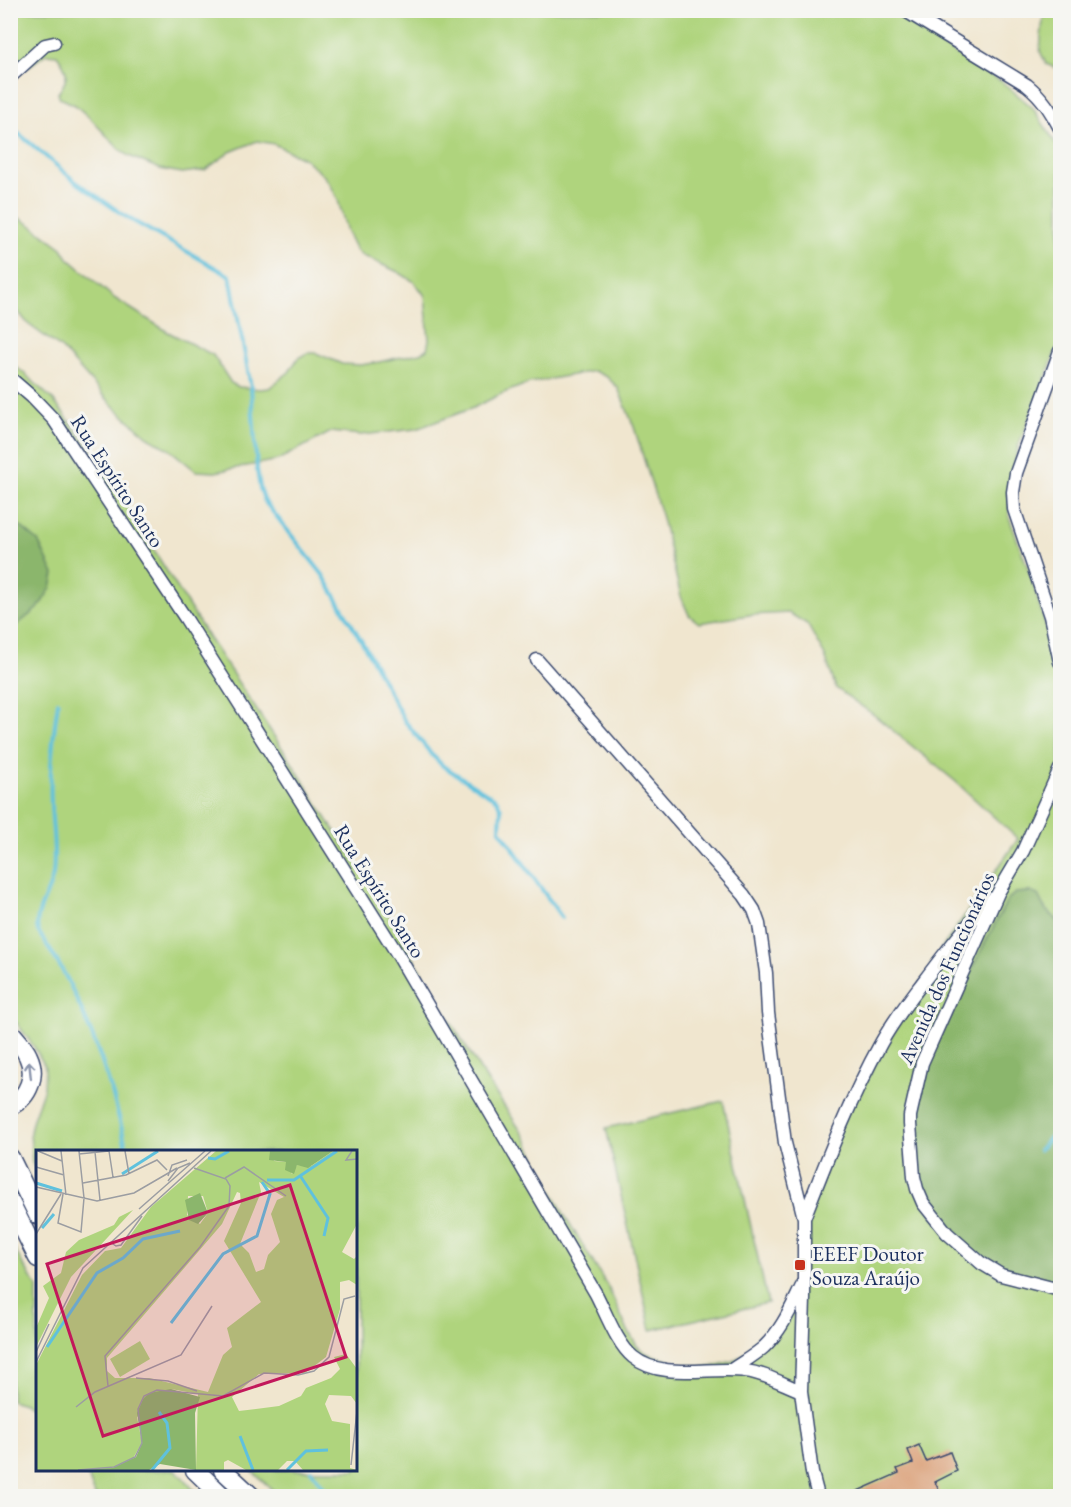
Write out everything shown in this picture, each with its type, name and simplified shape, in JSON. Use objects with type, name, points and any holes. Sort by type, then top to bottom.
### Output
[{"type":"highway","points":[[10,1032],[28,1056],[32,1079],[22,1099],[10,1106]]},
{"type":"highway","points":[[10,1158],[36,1211]]},
{"type":"highway","points":[[10,1202],[36,1254]]},
{"type":"highway","points":[[196,1471],[222,1497]]},
{"type":"highway","points":[[224,1471],[251,1497]]},
{"type":"street","points":[[904,10],[1027,85],[1048,106],[1060,128]]},
{"type":"street","points":[[10,77],[45,45],[54,43]]},
{"type":"street","points":[[1060,351],[1016,473],[1012,492],[1014,509],[1050,616],[1060,662]]},
{"type":"street","name":"Rua Espírito Santo","points":[[10,378],[54,420],[229,688],[398,955],[626,1349],[633,1357],[648,1366],[665,1370],[753,1372],[801,1391]]},
{"type":"street","points":[[537,660],[744,896],[759,924],[785,1143],[804,1218],[801,1391],[812,1473],[818,1497]]},
{"type":"street","name":"Avenida dos Funcionários","points":[[1060,769],[1023,850],[998,893],[922,1063],[910,1116],[914,1177],[923,1203],[931,1215],[947,1233],[981,1263],[1000,1275],[1060,1290]]},
{"type":"street","points":[[804,1218],[858,1086],[882,1042],[897,1017],[953,941],[998,893]]},
{"type":"street","points":[[733,1370],[764,1346],[778,1330],[803,1284]]},
{"type":"green space","points":[[10,11],[891,11],[975,67],[1001,81],[1033,108],[1060,150],[1060,341],[1019,444],[1010,480],[1009,517],[1029,571],[1060,672],[1060,923],[1030,892],[1016,893],[1008,899],[945,1020],[1060,1285],[1060,1496],[279,1496],[252,1471],[357,1471],[357,1150],[36,1150],[36,1171],[32,1162],[30,1132],[44,1088],[45,1066],[11,1015],[10,630],[39,607],[19,525],[11,515],[11,363],[53,400],[95,454],[208,637],[370,883],[431,990],[525,1137],[565,1216],[608,1287],[627,1329],[637,1346],[646,1353],[687,1367],[711,1367],[733,1361],[751,1350],[767,1338],[783,1317],[798,1280],[800,1249],[828,1146],[942,948],[1018,839],[955,781],[874,715],[836,688],[825,656],[807,624],[789,613],[749,615],[699,623],[689,615],[681,597],[662,518],[634,427],[618,388],[607,377],[594,371],[529,383],[473,408],[416,429],[361,435],[331,432],[278,460],[215,472],[196,471],[169,449],[147,436],[115,408],[62,349],[28,324],[11,304],[11,213],[62,248],[68,258],[114,298],[168,332],[213,355],[231,383],[239,387],[269,388],[289,372],[298,358],[307,353],[316,353],[342,364],[361,365],[420,353],[427,349],[429,340],[425,296],[413,281],[361,255],[356,250],[347,232],[338,200],[331,186],[325,177],[305,159],[274,144],[257,141],[230,152],[205,170],[182,173],[160,169],[129,156],[119,149],[75,105],[60,98],[58,93],[66,74],[57,55],[46,54],[11,82]]},
{"type":"green space","points":[[1045,11],[1060,11],[1060,70],[1046,64],[1040,51]]},
{"type":"green space","points":[[11,515],[38,541],[54,574],[51,588],[39,607],[11,630]]},
{"type":"green space","points":[[1030,892],[1038,895],[1045,909],[1060,923],[1060,1285],[1028,1281],[982,1262],[934,1217],[915,1170],[914,1114],[921,1079],[945,1020],[1008,899],[1016,893]]},
{"type":"green space","points":[[723,1101],[768,1303],[651,1330],[606,1128]]},
{"type":"green space","points":[[10,1241],[36,1285],[36,1415],[24,1405],[11,1401]]},
{"type":"green space","points":[[86,1471],[177,1471],[202,1496],[95,1496]]},
{"type":"building","points":[[919,1445],[926,1461],[950,1452],[957,1471],[935,1482],[942,1497],[844,1497],[899,1473],[897,1469],[913,1463],[908,1450]]},
{"type":"waterway","points":[[10,129],[18,133],[76,182],[128,218],[230,276],[251,387],[257,470],[265,502],[323,575],[404,720],[443,766],[497,800],[501,809],[500,830],[562,918]]},
{"type":"waterway","points":[[58,702],[51,778],[54,865],[52,881],[38,917],[38,931],[60,965],[89,1027],[111,1088],[127,1150]]},
{"type":"waterway","points":[[1039,1150],[1053,1134],[1060,1132]]},
{"type":"waterway","points":[[312,1471],[330,1496]]},
{"type":"place","name":"EEEF Doutor Souza Araújo","points":[[800,1265]]}]
